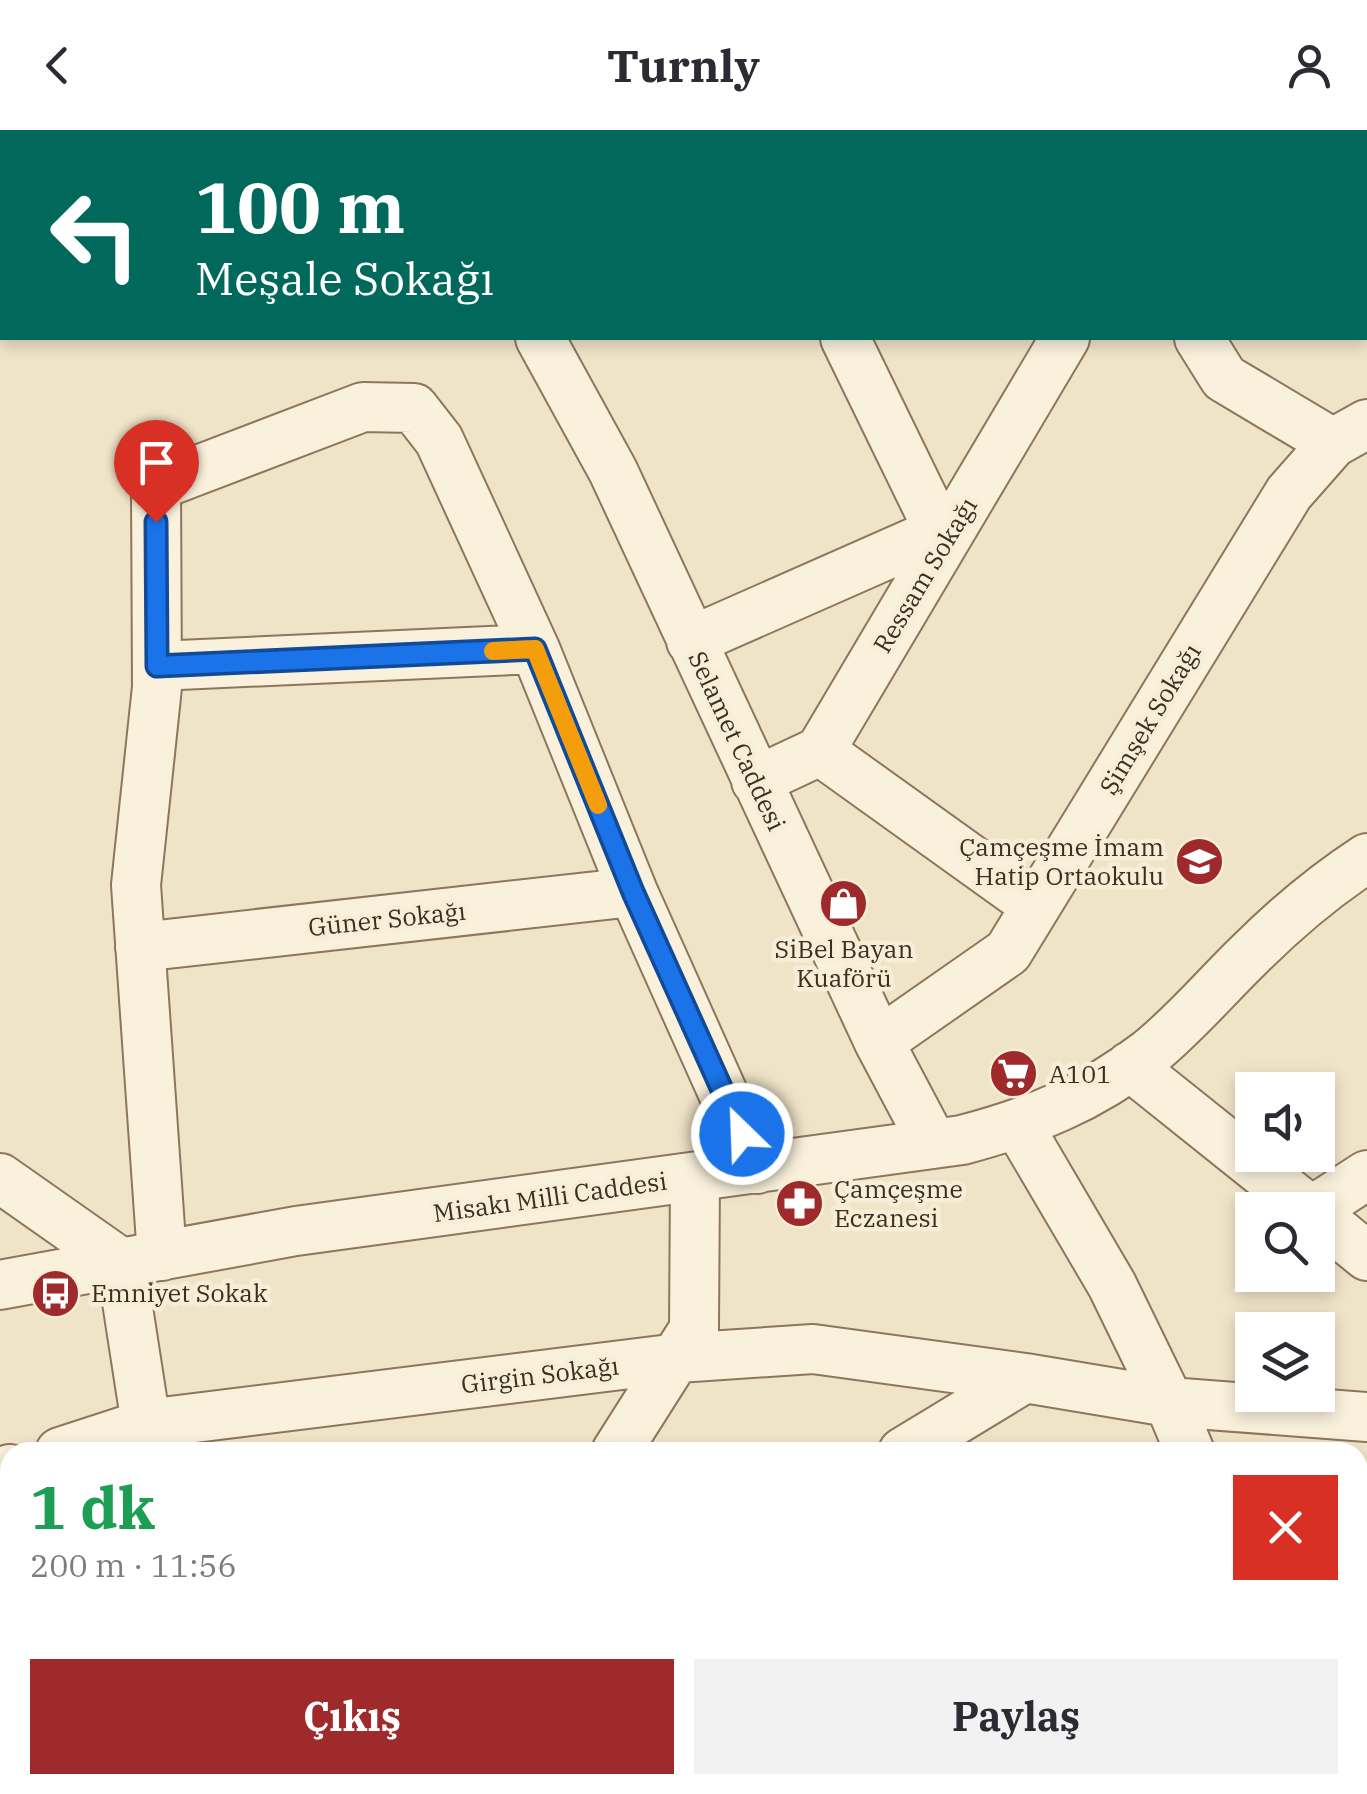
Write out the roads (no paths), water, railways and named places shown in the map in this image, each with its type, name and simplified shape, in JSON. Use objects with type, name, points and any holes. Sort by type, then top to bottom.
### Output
[{"type":"street","name":"Selamet Caddesi","points":[[550,340],[879,1042],[933,1144]]},
{"type":"street","points":[[691,641],[947,528],[847,340]]},
{"type":"street","name":"Ressam Sokağı","points":[[820,751],[947,528],[1064,340]]},
{"type":"street","points":[[1200,340],[1224,378],[1350,434]]},
{"type":"street","points":[[156,1438],[142,1259],[140,946],[136,885],[157,687],[156,486],[362,407],[414,408],[440,440],[535,649],[633,892],[757,1169]]},
{"type":"street","name":"Şimşek Sokağı","points":[[879,1042],[1008,952],[1288,492],[1350,434]]},
{"type":"street","points":[[157,666],[535,649]]},
{"type":"street","points":[[756,782],[820,751],[1036,906]]},
{"type":"street","name":"Misakı Milli Caddesi","points":[[0,1285],[296,1232],[962,1140],[1018,1125],[1068,1104],[1151,1050],[1307,901],[1367,858]]},
{"type":"street","name":"Güner Sokağı","points":[[140,946],[633,892]]},
{"type":"street","points":[[1130,1066],[1288,1192]]},
{"type":"street","points":[[1018,1125],[1112,1285],[1186,1442]]},
{"type":"street","points":[[1335,1195],[1367,1175]]},
{"type":"street","points":[[0,1178],[142,1259]]},
{"type":"street","points":[[623,1442],[694,1330],[695,1178]]},
{"type":"street","points":[[1335,1230],[1367,1256]]},
{"type":"street","name":"Girgin Sokağı","points":[[129,1442],[678,1358],[813,1349],[1168,1402],[1367,1417]]},
{"type":"street","points":[[920,1442],[1026,1378]]},
{"type":"place","name":"Çamçeşme İmam Hatip Ortaokulu","points":[[1199,861]]},
{"type":"place","name":"SiBel Bayan Kuaförü","points":[[844,903]]},
{"type":"place","name":"A101","points":[[1014,1074]]},
{"type":"place","name":"Çamçeşme Eczanesi","points":[[799,1203]]},
{"type":"place","name":"Emniyet Sokak","points":[[56,1293]]}]
